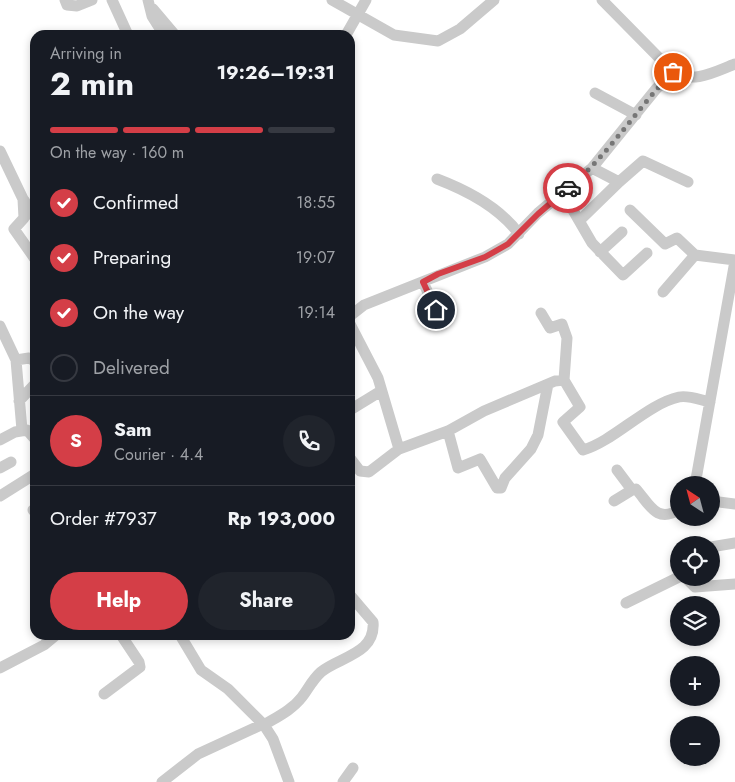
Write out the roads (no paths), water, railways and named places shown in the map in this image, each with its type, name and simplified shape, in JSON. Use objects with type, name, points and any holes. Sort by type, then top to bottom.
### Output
[{"type":"street","points":[[65,0],[67,5],[71,6],[92,0]]},
{"type":"street","points":[[112,0],[126,30]]},
{"type":"street","points":[[332,0],[394,34],[438,41],[460,29],[494,0]]},
{"type":"street","points":[[349,30],[366,0]]},
{"type":"street","points":[[611,2],[673,72],[682,77],[693,78],[735,64]]},
{"type":"street","points":[[149,3],[152,16],[161,30]]},
{"type":"street","points":[[149,3],[171,30]]},
{"type":"street","points":[[355,312],[364,305],[423,282],[438,274],[485,257],[508,244],[538,214],[592,168],[656,89],[673,72]]},
{"type":"street","points":[[595,92],[636,115]]},
{"type":"street","points":[[0,151],[30,210]]},
{"type":"street","points":[[580,220],[643,161],[688,182]]},
{"type":"street","points":[[592,168],[619,182]]},
{"type":"street","points":[[437,178],[466,191],[502,216],[519,234]]},
{"type":"street","points":[[563,193],[580,220],[589,239],[623,274],[647,253]]},
{"type":"street","points":[[23,199],[24,218],[21,223],[13,228],[30,252]]},
{"type":"street","points":[[630,210],[660,242],[665,244],[677,238],[695,255],[735,261],[697,476]]},
{"type":"street","points":[[600,252],[622,232]]},
{"type":"street","points":[[662,292],[695,255]]},
{"type":"street","points":[[423,282],[436,310]]},
{"type":"street","points":[[541,312],[550,328],[563,325],[567,338],[564,380],[580,407],[563,422],[583,450],[624,428],[639,417],[677,398],[686,397],[710,402]]},
{"type":"street","points":[[0,326],[16,360],[22,430]]},
{"type":"street","points":[[355,334],[378,378],[400,449]]},
{"type":"street","points":[[16,360],[30,358]]},
{"type":"street","points":[[355,464],[360,471],[365,473],[400,449],[448,431],[484,411],[548,384],[564,380]]},
{"type":"street","points":[[448,431],[458,468],[480,458],[497,488],[501,488],[505,478],[531,449],[538,435],[548,384]]},
{"type":"street","points":[[19,401],[30,389]]},
{"type":"street","points":[[355,407],[381,391]]},
{"type":"street","points":[[0,440],[22,430],[27,430],[30,433]]},
{"type":"street","points":[[0,468],[11,462]]},
{"type":"street","points":[[617,470],[632,490]]},
{"type":"street","points":[[0,496],[30,477]]},
{"type":"street","points":[[614,501],[636,489],[659,515],[670,514]]},
{"type":"street","points":[[720,503],[735,504]]},
{"type":"street","points":[[720,546],[735,543]]},
{"type":"street","points":[[626,603],[670,581]]},
{"type":"street","points":[[720,585],[735,584]]},
{"type":"street","points":[[694,586],[708,586]]},
{"type":"street","points":[[162,782],[175,779],[182,765],[198,754],[264,725],[288,711],[301,699],[319,674],[330,666],[348,659],[367,643],[373,622],[355,602]]},
{"type":"street","points":[[0,668],[50,640]]},
{"type":"street","points":[[104,694],[140,667],[139,662],[124,640]]},
{"type":"street","points":[[183,640],[201,670],[228,689],[264,725],[273,739],[289,782]]},
{"type":"street","points":[[343,782],[353,768]]}]
